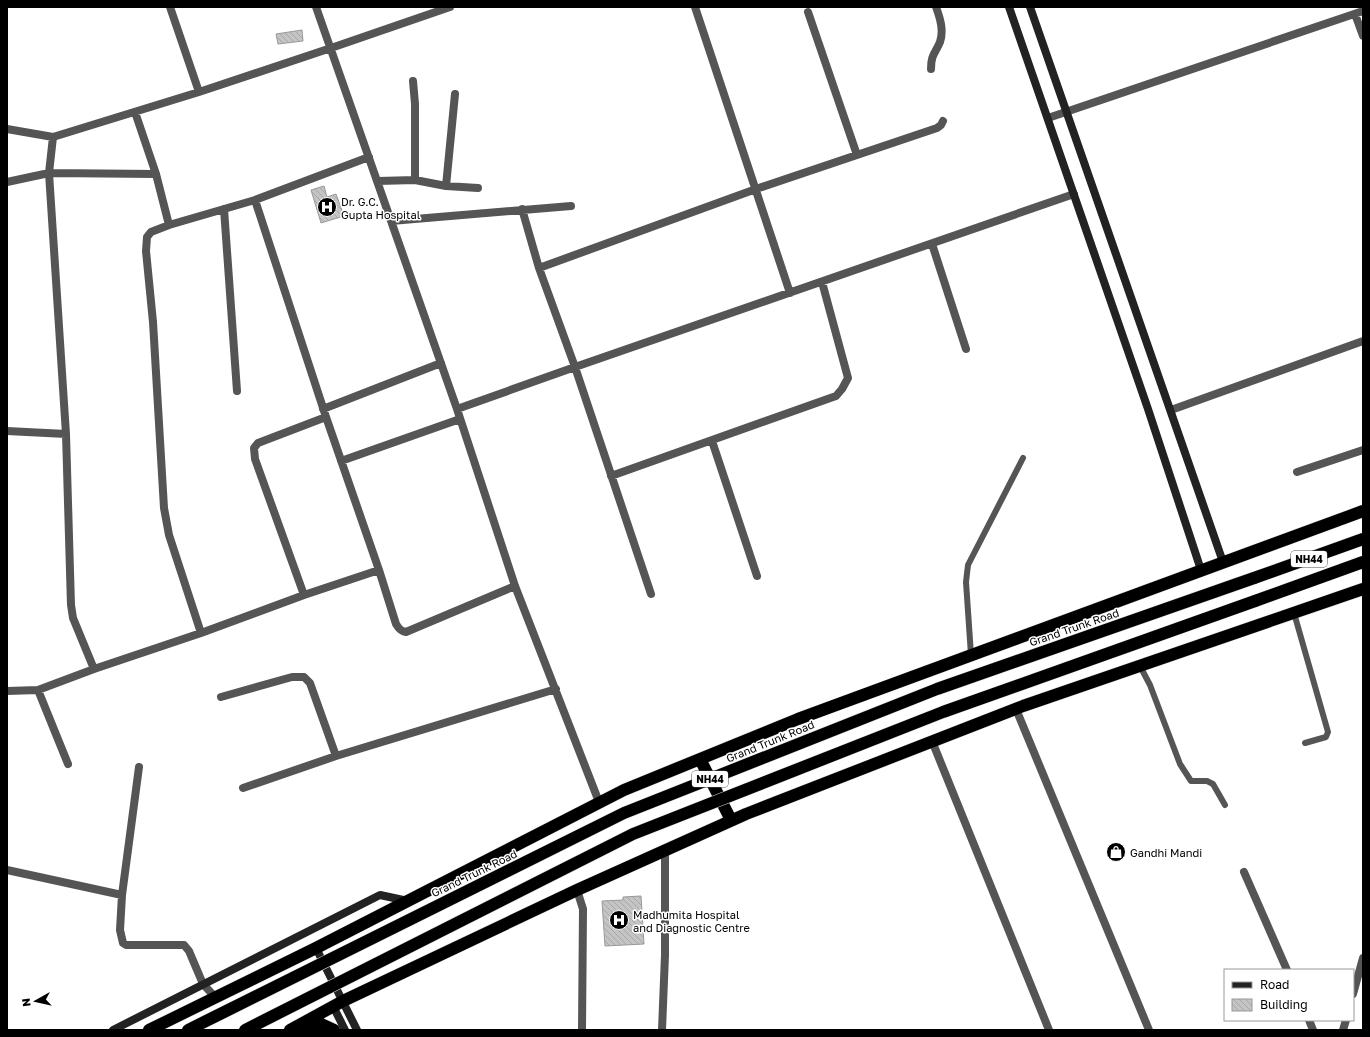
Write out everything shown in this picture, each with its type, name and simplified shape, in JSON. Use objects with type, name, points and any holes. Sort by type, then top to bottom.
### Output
[{"type":"highway","points":[[149,1030],[316,948],[624,790],[798,719],[1363,511]]},
{"type":"highway","name":"Grand Trunk Road","points":[[188,1030],[624,814],[937,689],[1363,539]]},
{"type":"highway","name":"NH44","points":[[245,1030],[633,834],[943,712],[1363,562]]},
{"type":"highway","points":[[290,1030],[338,1004],[576,890],[731,820],[1016,709],[1363,589]]},
{"type":"highway","points":[[700,759],[731,820]]},
{"type":"highway","points":[[304,1022],[326,1028]]},
{"type":"street","points":[[170,7],[199,92]]},
{"type":"street","points":[[316,7],[370,157],[457,409],[515,586],[599,802]]},
{"type":"street","points":[[7,129],[53,137],[199,92],[450,7]]},
{"type":"street","points":[[695,7],[790,293]]},
{"type":"street","points":[[931,68],[931,59],[941,34],[941,24],[936,7]]},
{"type":"street","points":[[1009,7],[1148,409],[1201,570]]},
{"type":"street","points":[[1030,7],[1223,562]]},
{"type":"street","points":[[1048,118],[1363,11]]},
{"type":"street","points":[[808,12],[858,155]]},
{"type":"street","points":[[1355,14],[1363,36]]},
{"type":"street","points":[[413,81],[415,104],[415,180]]},
{"type":"street","points":[[446,186],[456,94]]},
{"type":"street","points":[[135,112],[156,174],[169,225]]},
{"type":"street","points":[[538,268],[756,189],[937,128],[943,121]]},
{"type":"street","points":[[53,137],[49,173],[66,434],[71,605],[73,618],[94,669]]},
{"type":"street","points":[[201,633],[169,535],[164,508],[153,322],[146,243],[147,237],[151,232],[169,225],[255,200],[370,157]]},
{"type":"street","points":[[7,182],[49,173],[156,174]]},
{"type":"street","points":[[378,181],[415,180],[446,186],[478,188]]},
{"type":"street","points":[[457,409],[1074,194]]},
{"type":"street","points":[[255,200],[324,413],[379,570],[396,624],[402,631],[406,632],[515,586]]},
{"type":"street","points":[[391,221],[571,206]]},
{"type":"street","points":[[224,209],[237,391]]},
{"type":"street","points":[[522,209],[538,268],[575,367],[651,594]]},
{"type":"street","points":[[932,244],[966,348]]},
{"type":"street","points":[[611,476],[839,394],[848,378],[822,282]]},
{"type":"street","points":[[1171,410],[1363,341]]},
{"type":"street","points":[[304,595],[255,460],[254,448],[258,443],[324,413],[441,363]]},
{"type":"street","points":[[341,461],[460,418]]},
{"type":"street","points":[[7,431],[66,434]]},
{"type":"street","points":[[712,440],[757,576]]},
{"type":"street","points":[[1297,472],[1363,450]]},
{"type":"street","points":[[7,691],[38,690],[304,595],[379,570]]},
{"type":"street","points":[[221,697],[292,677],[304,677],[310,683],[336,756]]},
{"type":"street","points":[[243,788],[336,756],[556,689]]},
{"type":"street","points":[[38,690],[68,764]]},
{"type":"street","points":[[1016,709],[1149,1030]]},
{"type":"street","points":[[932,742],[1049,1030]]},
{"type":"street","points":[[139,767],[122,895],[120,930],[123,943],[132,945],[184,945],[189,951],[203,984],[215,997]]},
{"type":"street","points":[[662,1030],[665,955],[665,850]]},
{"type":"street","points":[[7,870],[122,895]]},
{"type":"street","points":[[1244,872],[1287,969]]},
{"type":"street","points":[[576,890],[583,909],[582,1030]]},
{"type":"street","points":[[114,1030],[380,895],[408,901]]},
{"type":"street","points":[[316,948],[338,1004],[345,1030]]},
{"type":"street","points":[[1354,990],[1363,958]]},
{"type":"street","points":[[338,1004],[357,1030]]},
{"type":"street","points":[[1308,1021],[1313,1030]]},
{"type":"lane","points":[[971,655],[966,582],[968,565],[1023,458]]},
{"type":"lane","points":[[1294,613],[1328,732],[1326,737],[1305,743]]},
{"type":"lane","points":[[1140,666],[1150,685],[1180,764],[1186,775],[1191,781],[1207,781],[1213,784],[1225,805]]},
{"type":"building","points":[[302,30],[303,41],[278,44],[276,34]]},
{"type":"building","points":[[324,186],[327,197],[336,194],[344,216],[321,223],[311,190]]},
{"type":"building","points":[[641,896],[644,944],[605,946],[602,901],[623,900],[623,897]]},
{"type":"place","name":"Dr. G.C. Gupta Hospital","points":[[327,207]]},
{"type":"place","name":"Gandhi Mandi","points":[[1116,852]]},
{"type":"place","name":"Madhumita Hospital and Diagnostic Centre","points":[[619,920]]}]
